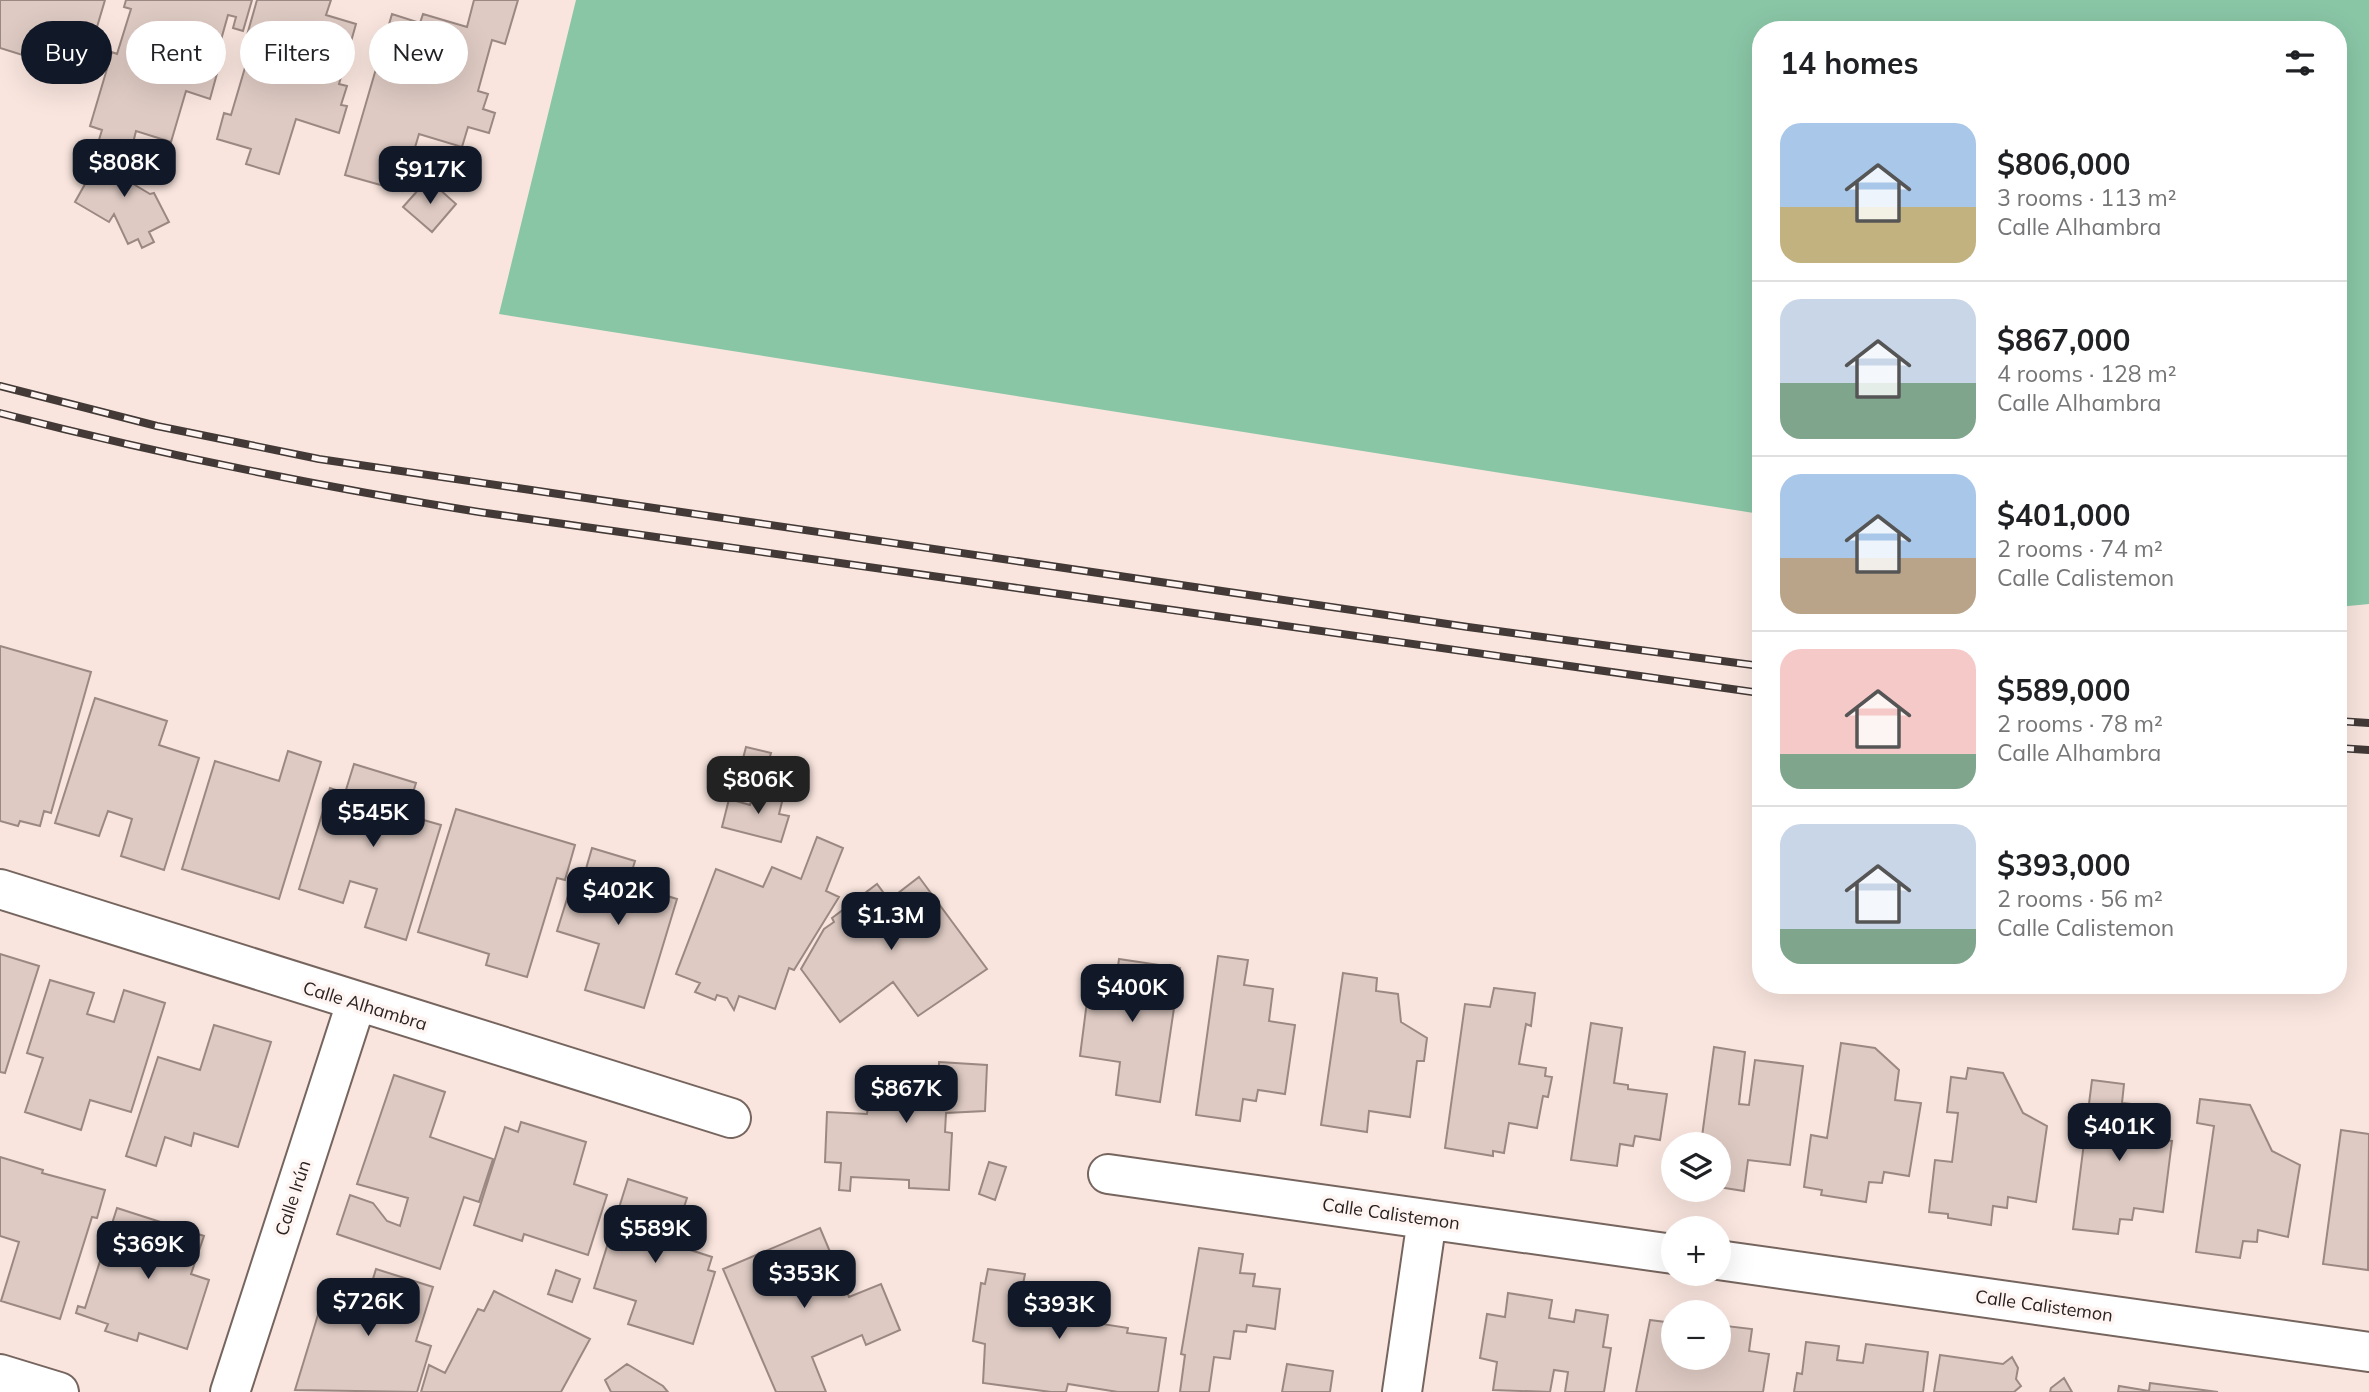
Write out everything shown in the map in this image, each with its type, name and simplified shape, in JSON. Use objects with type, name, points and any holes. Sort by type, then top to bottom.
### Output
[{"type":"street","name":"Calle Alhambra","points":[[0,890],[731,1118]]},
{"type":"street","name":"Calle Irún","points":[[230,1392],[356,1003]]},
{"type":"street","name":"Calle Calistemon","points":[[1108,1174],[1661,1252]]},
{"type":"street","points":[[1402,1392],[1427,1219]]},
{"type":"street","name":"Calle Calistemon","points":[[1731,1262],[2369,1352]]},
{"type":"street","points":[[0,1374],[59,1392]]},
{"type":"green space","points":[[576,0],[2369,0],[2369,604],[2347,606],[2347,21],[1752,21],[1752,513],[499,314]]},
{"type":"building","points":[[0,0],[105,0],[99,21],[21,21],[21,55],[0,48]]},
{"type":"building","points":[[126,0],[252,0],[246,21],[240,21],[240,30],[233,28],[236,17],[228,15],[226,22],[127,21],[131,9],[124,7]]},
{"type":"building","points":[[257,0],[331,0],[326,15],[346,21],[251,21]]},
{"type":"building","points":[[474,0],[518,0],[505,44],[492,40],[478,91],[488,94],[483,109],[495,113],[489,133],[468,127],[462,147],[419,134],[402,191],[345,175],[372,84],[468,84],[468,23]]},
{"type":"building","points":[[392,14],[414,21],[390,21]]},
{"type":"building","points":[[423,14],[447,21],[421,21]]},
{"type":"building","points":[[126,25],[126,84],[214,84],[210,99],[186,91],[171,142],[136,131],[133,143],[122,140],[120,149],[98,143],[102,130],[90,126],[102,84],[112,84],[112,52],[117,54]]},
{"type":"building","points":[[240,84],[347,86],[341,105],[347,106],[339,133],[296,119],[279,174],[246,164],[251,149],[217,139],[224,113],[231,115]]},
{"type":"building","points":[[143,148],[148,154],[130,182],[150,194],[154,193],[169,222],[149,232],[154,242],[142,248],[138,239],[128,244],[114,214],[109,222],[75,202],[98,161],[115,171],[127,155]]},
{"type":"building","points":[[428,179],[456,204],[432,232],[403,207]]},
{"type":"building","points":[[0,646],[91,672],[51,813],[44,811],[40,826],[20,821],[18,826],[0,821]]},
{"type":"building","points":[[95,698],[167,721],[159,745],[199,758],[164,870],[121,856],[132,819],[108,811],[99,836],[55,823]]},
{"type":"building","points":[[746,747],[771,753],[764,777],[740,770]]},
{"type":"building","points":[[288,751],[321,762],[279,899],[182,869],[215,761],[279,781]]},
{"type":"building","points":[[354,764],[416,783],[406,815],[441,825],[406,940],[365,927],[377,889],[350,881],[343,903],[299,889],[330,788],[345,793]]},
{"type":"building","points":[[755,787],[784,794],[779,814],[789,816],[781,842],[722,827],[729,799],[750,805]]},
{"type":"building","points":[[456,809],[575,845],[565,880],[557,878],[527,977],[486,965],[489,954],[418,932]]},
{"type":"building","points":[[817,837],[843,848],[826,891],[839,897],[794,970],[789,968],[775,1009],[739,996],[734,1010],[727,998],[717,995],[715,1000],[695,992],[700,983],[676,974],[716,869],[763,887],[772,867],[801,879]]},
{"type":"building","points":[[592,848],[635,861],[628,884],[677,899],[644,1008],[585,990],[599,944],[557,931],[572,883],[581,886]]},
{"type":"building","points":[[919,877],[987,969],[918,1016],[893,982],[840,1022],[801,969],[824,929],[834,922],[832,918],[877,884],[889,900]]},
{"type":"building","points":[[0,954],[39,966],[5,1073],[0,1072]]},
{"type":"building","points":[[1218,956],[1248,960],[1244,985],[1273,989],[1269,1021],[1295,1025],[1285,1094],[1258,1090],[1256,1101],[1243,1099],[1240,1121],[1196,1115]]},
{"type":"building","points":[[1119,959],[1180,968],[1160,1102],[1116,1095],[1120,1062],[1080,1056],[1091,970],[1117,974]]},
{"type":"building","points":[[1343,973],[1377,978],[1376,991],[1398,994],[1401,1022],[1427,1038],[1424,1061],[1417,1061],[1410,1117],[1369,1111],[1367,1132],[1321,1125]]},
{"type":"building","points":[[50,980],[94,993],[87,1014],[114,1022],[124,990],[165,1003],[131,1112],[90,1100],[81,1130],[25,1112],[43,1058],[27,1053]]},
{"type":"building","points":[[1494,988],[1535,993],[1531,1026],[1526,1024],[1519,1064],[1546,1068],[1545,1076],[1552,1077],[1548,1097],[1543,1096],[1537,1128],[1509,1123],[1504,1153],[1493,1151],[1493,1156],[1445,1148],[1465,1004],[1490,1007]]},
{"type":"building","points":[[1591,1023],[1622,1028],[1614,1083],[1628,1085],[1628,1089],[1667,1094],[1660,1140],[1635,1136],[1633,1146],[1620,1144],[1617,1166],[1571,1160]]},
{"type":"building","points":[[214,1025],[271,1042],[238,1147],[194,1133],[191,1146],[165,1137],[156,1166],[126,1156],[158,1057],[200,1070]]},
{"type":"building","points":[[1841,1043],[1875,1048],[1899,1070],[1895,1100],[1921,1103],[1909,1176],[1884,1172],[1882,1183],[1869,1182],[1866,1202],[1821,1195],[1822,1190],[1804,1187],[1811,1135],[1827,1138]]},
{"type":"building","points":[[1714,1047],[1745,1052],[1739,1104],[1749,1105],[1755,1060],[1803,1066],[1790,1165],[1748,1160],[1744,1191],[1731,1189],[1731,1132],[1703,1132]]},
{"type":"building","points":[[939,1062],[987,1065],[985,1111],[946,1113],[945,1132],[952,1133],[949,1190],[909,1188],[909,1180],[851,1177],[850,1191],[839,1190],[841,1163],[825,1162],[827,1112],[867,1114],[869,1096],[881,1072],[887,1070],[888,1066],[939,1069]]},
{"type":"building","points":[[1968,1068],[2003,1073],[2023,1113],[2047,1126],[2036,1202],[2008,1197],[2007,1208],[1993,1206],[1991,1225],[1929,1212],[1935,1160],[1952,1162],[1958,1113],[1947,1112],[1951,1077],[1966,1079]]},
{"type":"building","points":[[394,1075],[445,1092],[430,1137],[493,1159],[479,1202],[464,1197],[440,1269],[337,1234],[350,1195],[373,1203],[387,1221],[400,1226],[408,1198],[357,1184]]},
{"type":"building","points":[[2092,1080],[2124,1084],[2122,1103],[2149,1106],[2144,1138],[2172,1141],[2163,1212],[2134,1208],[2132,1220],[2120,1219],[2118,1234],[2073,1229]]},
{"type":"building","points":[[2200,1099],[2250,1105],[2272,1151],[2300,1165],[2288,1237],[2258,1230],[2257,1242],[2243,1241],[2240,1258],[2196,1252],[2214,1126],[2197,1123]]},
{"type":"building","points":[[521,1122],[586,1142],[574,1184],[607,1195],[588,1255],[524,1234],[522,1241],[474,1225],[505,1127],[518,1132]]},
{"type":"building","points":[[2341,1130],[2369,1134],[2368,1270],[2323,1264]]},
{"type":"building","points":[[0,1157],[43,1170],[42,1173],[105,1190],[97,1218],[92,1217],[60,1319],[1,1301],[19,1242],[0,1236]]},
{"type":"building","points":[[989,1162],[1006,1167],[995,1200],[979,1194]]},
{"type":"building","points":[[628,1179],[687,1198],[672,1244],[712,1257],[708,1270],[715,1272],[693,1344],[628,1324],[636,1301],[594,1288]]},
{"type":"building","points":[[117,1208],[204,1236],[191,1274],[209,1280],[187,1349],[139,1333],[137,1341],[105,1331],[108,1324],[76,1313],[78,1306],[85,1308]]},
{"type":"building","points":[[820,1228],[849,1297],[881,1284],[900,1330],[866,1345],[862,1335],[812,1357],[826,1392],[776,1392],[723,1269]]},
{"type":"building","points":[[1199,1248],[1243,1254],[1240,1273],[1255,1274],[1253,1286],[1280,1289],[1275,1329],[1247,1325],[1246,1332],[1234,1331],[1230,1359],[1214,1357],[1209,1392],[1180,1392],[1185,1355],[1181,1354]]},
{"type":"building","points":[[376,1269],[433,1287],[416,1341],[431,1346],[417,1392],[295,1390],[328,1282],[368,1295]]},
{"type":"building","points":[[988,1269],[1025,1274],[1023,1284],[1100,1295],[1096,1323],[1128,1328],[1127,1333],[1166,1338],[1158,1392],[1118,1392],[1068,1384],[1066,1392],[1051,1392],[983,1383],[985,1344],[973,1341],[981,1283],[985,1284]]},
{"type":"building","points":[[556,1270],[580,1279],[572,1302],[548,1294]]},
{"type":"building","points":[[494,1291],[590,1339],[561,1392],[421,1392],[429,1365],[445,1373],[478,1309],[484,1311]]},
{"type":"building","points":[[1508,1293],[1552,1300],[1549,1318],[1574,1322],[1576,1310],[1608,1315],[1603,1347],[1611,1348],[1604,1392],[1565,1392],[1568,1372],[1554,1370],[1550,1392],[1493,1390],[1497,1362],[1480,1358],[1487,1314],[1505,1317]]},
{"type":"building","points":[[1650,1320],[1661,1321],[1661,1370],[1731,1370],[1731,1327],[1752,1329],[1749,1351],[1769,1354],[1763,1392],[1636,1392]]},
{"type":"building","points":[[1806,1342],[1839,1346],[1837,1360],[1863,1363],[1866,1344],[1928,1352],[1923,1392],[1794,1392],[1797,1373],[1802,1374]]},
{"type":"building","points":[[1940,1355],[2003,1364],[2012,1357],[2018,1368],[2016,1379],[2021,1386],[2014,1392],[1934,1392]]},
{"type":"building","points":[[627,1364],[663,1386],[668,1392],[611,1392],[605,1380]]},
{"type":"building","points":[[1287,1364],[1333,1371],[1330,1392],[1282,1392]]},
{"type":"building","points":[[2064,1378],[2072,1392],[2050,1392],[2051,1388]]},
{"type":"building","points":[[2150,1383],[2218,1392],[2118,1392],[2119,1386],[2149,1391]]},
{"type":"railway","points":[[0,386],[157,426],[319,459],[1468,627],[1752,665]]},
{"type":"railway","points":[[0,413],[238,468],[479,512],[1752,692]]},
{"type":"railway","points":[[2347,722],[2369,723]]},
{"type":"railway","points":[[2347,749],[2369,750]]}]
